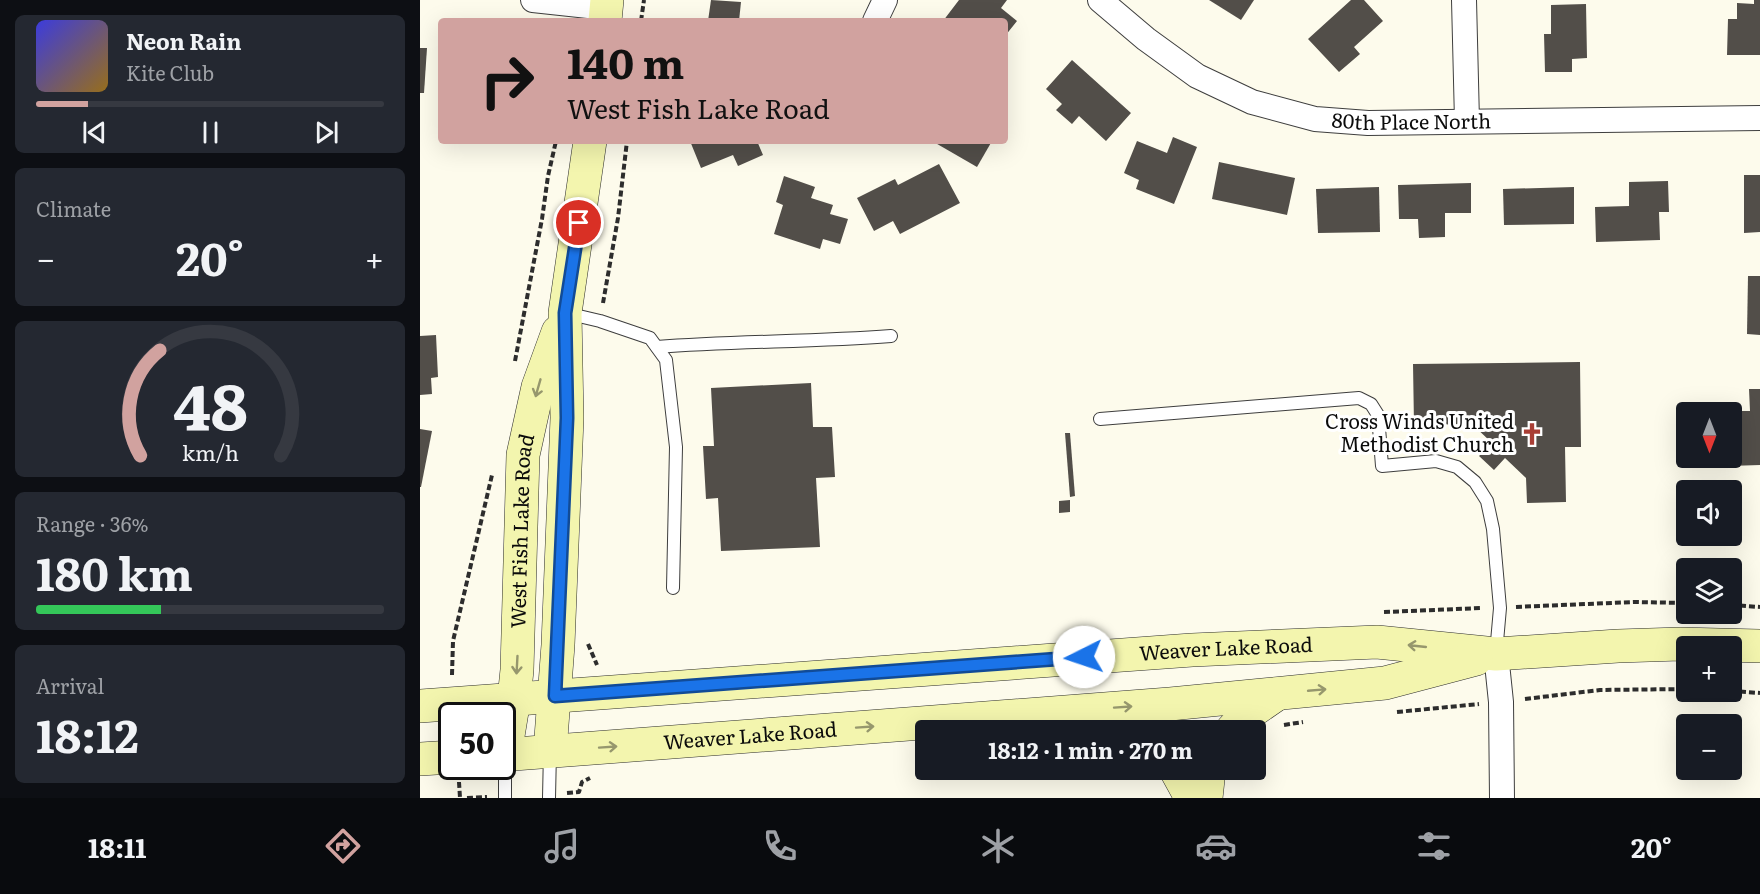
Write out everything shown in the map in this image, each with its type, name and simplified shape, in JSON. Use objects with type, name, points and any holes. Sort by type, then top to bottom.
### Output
[{"type":"main road","name":"West Fish Lake Road","points":[[550,751],[555,696],[567,418],[565,313],[590,144]]},
{"type":"main road","name":"West Fish Lake Road","points":[[513,702],[523,455],[538,387],[565,313]]},
{"type":"main road","name":"Weaver Lake Road","points":[[420,706],[1203,650],[1377,642],[1496,654],[1680,644],[1760,646]]},
{"type":"main road","name":"Weaver Lake Road","points":[[516,754],[1170,704],[1278,709],[1496,654]]},
{"type":"main road","points":[[1241,720],[1245,716],[1278,709]]},
{"type":"main road","points":[[978,719],[984,720]]},
{"type":"main road","points":[[420,759],[438,758]]},
{"type":"main road","points":[[1181,780],[1189,798]]},
{"type":"main road","points":[[1206,798],[1208,780]]},
{"type":"street","points":[[534,0],[606,10]]},
{"type":"street","points":[[876,18],[885,0]]},
{"type":"street","name":"80th Place North","points":[[1100,0],[1146,39],[1197,76],[1252,102],[1315,119],[1368,123],[1760,118]]},
{"type":"street","points":[[1464,0],[1467,121]]},
{"type":"street","points":[[1496,654],[1501,702],[1502,798]]},
{"type":"lane","points":[[565,313],[600,321],[650,338],[666,360],[676,447],[674,588]]},
{"type":"lane","points":[[657,347],[891,336]]},
{"type":"lane","points":[[1100,419],[1359,398],[1371,404],[1378,415],[1382,466],[1436,461],[1457,467],[1475,482],[1487,501],[1493,529],[1500,608],[1496,654]]},
{"type":"lane","points":[[549,798],[550,751]]},
{"type":"lane","points":[[505,780],[505,798]]},
{"type":"path","points":[[641,18],[644,0]]},
{"type":"path","points":[[1742,606],[1760,607]]},
{"type":"path","points":[[1391,712],[1600,690],[1676,689]]},
{"type":"path","points":[[1742,692],[1760,693]]},
{"type":"path","points":[[1278,709],[1312,721]]},
{"type":"building","points":[[711,0],[741,2],[739,18],[708,18]]},
{"type":"building","points":[[959,0],[1007,0],[1001,8],[1017,21],[1008,32],[1008,18],[945,18]]},
{"type":"building","points":[[1209,0],[1254,0],[1241,20]]},
{"type":"building","points":[[1351,0],[1364,0],[1383,21],[1354,47],[1360,54],[1339,72],[1308,39]]},
{"type":"building","points":[[1754,0],[1760,0],[1760,55],[1727,55],[1728,19],[1737,19],[1737,3],[1754,4]]},
{"type":"building","points":[[1586,4],[1587,58],[1572,59],[1572,72],[1545,72],[1544,34],[1551,34],[1551,5]]},
{"type":"building","points":[[420,48],[427,48],[424,93],[420,93]]},
{"type":"building","points":[[1072,60],[1131,113],[1106,141],[1079,116],[1072,124],[1056,110],[1062,104],[1046,89]]},
{"type":"building","points":[[1173,137],[1197,147],[1174,204],[1136,189],[1139,180],[1124,173],[1137,141],[1167,153]]},
{"type":"building","points":[[691,144],[758,144],[763,155],[738,166],[733,155],[701,168]]},
{"type":"building","points":[[937,144],[990,144],[977,167]]},
{"type":"building","points":[[1219,162],[1295,178],[1287,215],[1212,199]]},
{"type":"building","points":[[939,164],[960,203],[900,234],[893,221],[874,231],[857,198],[895,179],[898,185]]},
{"type":"building","points":[[1744,175],[1760,175],[1760,232],[1744,233]]},
{"type":"building","points":[[784,176],[815,187],[811,198],[833,205],[830,214],[848,219],[840,244],[823,239],[820,249],[774,234],[783,205],[776,202]]},
{"type":"building","points":[[1668,181],[1669,212],[1659,212],[1660,240],[1596,242],[1595,207],[1629,206],[1629,182]]},
{"type":"building","points":[[1471,183],[1471,213],[1445,213],[1445,237],[1419,238],[1418,219],[1399,219],[1398,185]]},
{"type":"building","points":[[1379,187],[1380,232],[1318,233],[1316,189]]},
{"type":"building","points":[[1574,187],[1574,224],[1504,225],[1503,189]]},
{"type":"building","points":[[1748,276],[1760,276],[1760,335],[1747,334]]},
{"type":"building","points":[[436,335],[438,377],[431,378],[432,394],[420,395],[420,336]]},
{"type":"building","name":"Cross Winds United Methodist Church","points":[[1580,362],[1581,447],[1565,447],[1566,502],[1527,503],[1526,478],[1505,458],[1494,470],[1479,456],[1492,443],[1472,424],[1414,425],[1413,364]]},
{"type":"building","points":[[811,383],[813,427],[832,427],[835,477],[816,478],[820,547],[721,551],[718,498],[706,499],[703,446],[714,446],[711,388]]},
{"type":"building","points":[[1749,389],[1760,389],[1760,465],[1742,466],[1742,411],[1750,411]]},
{"type":"building","points":[[420,429],[432,431],[421,487],[420,487]]},
{"type":"building","points":[[1065,433],[1070,433],[1075,496],[1070,497]]},
{"type":"building","points":[[1070,500],[1070,512],[1059,513],[1059,501]]},
{"type":"place","name":"Cross Winds United Methodist Church","points":[[1532,434]]},
{"type":"route","points":[[579,223],[565,313],[567,418],[555,696],[1084,657]]}]
